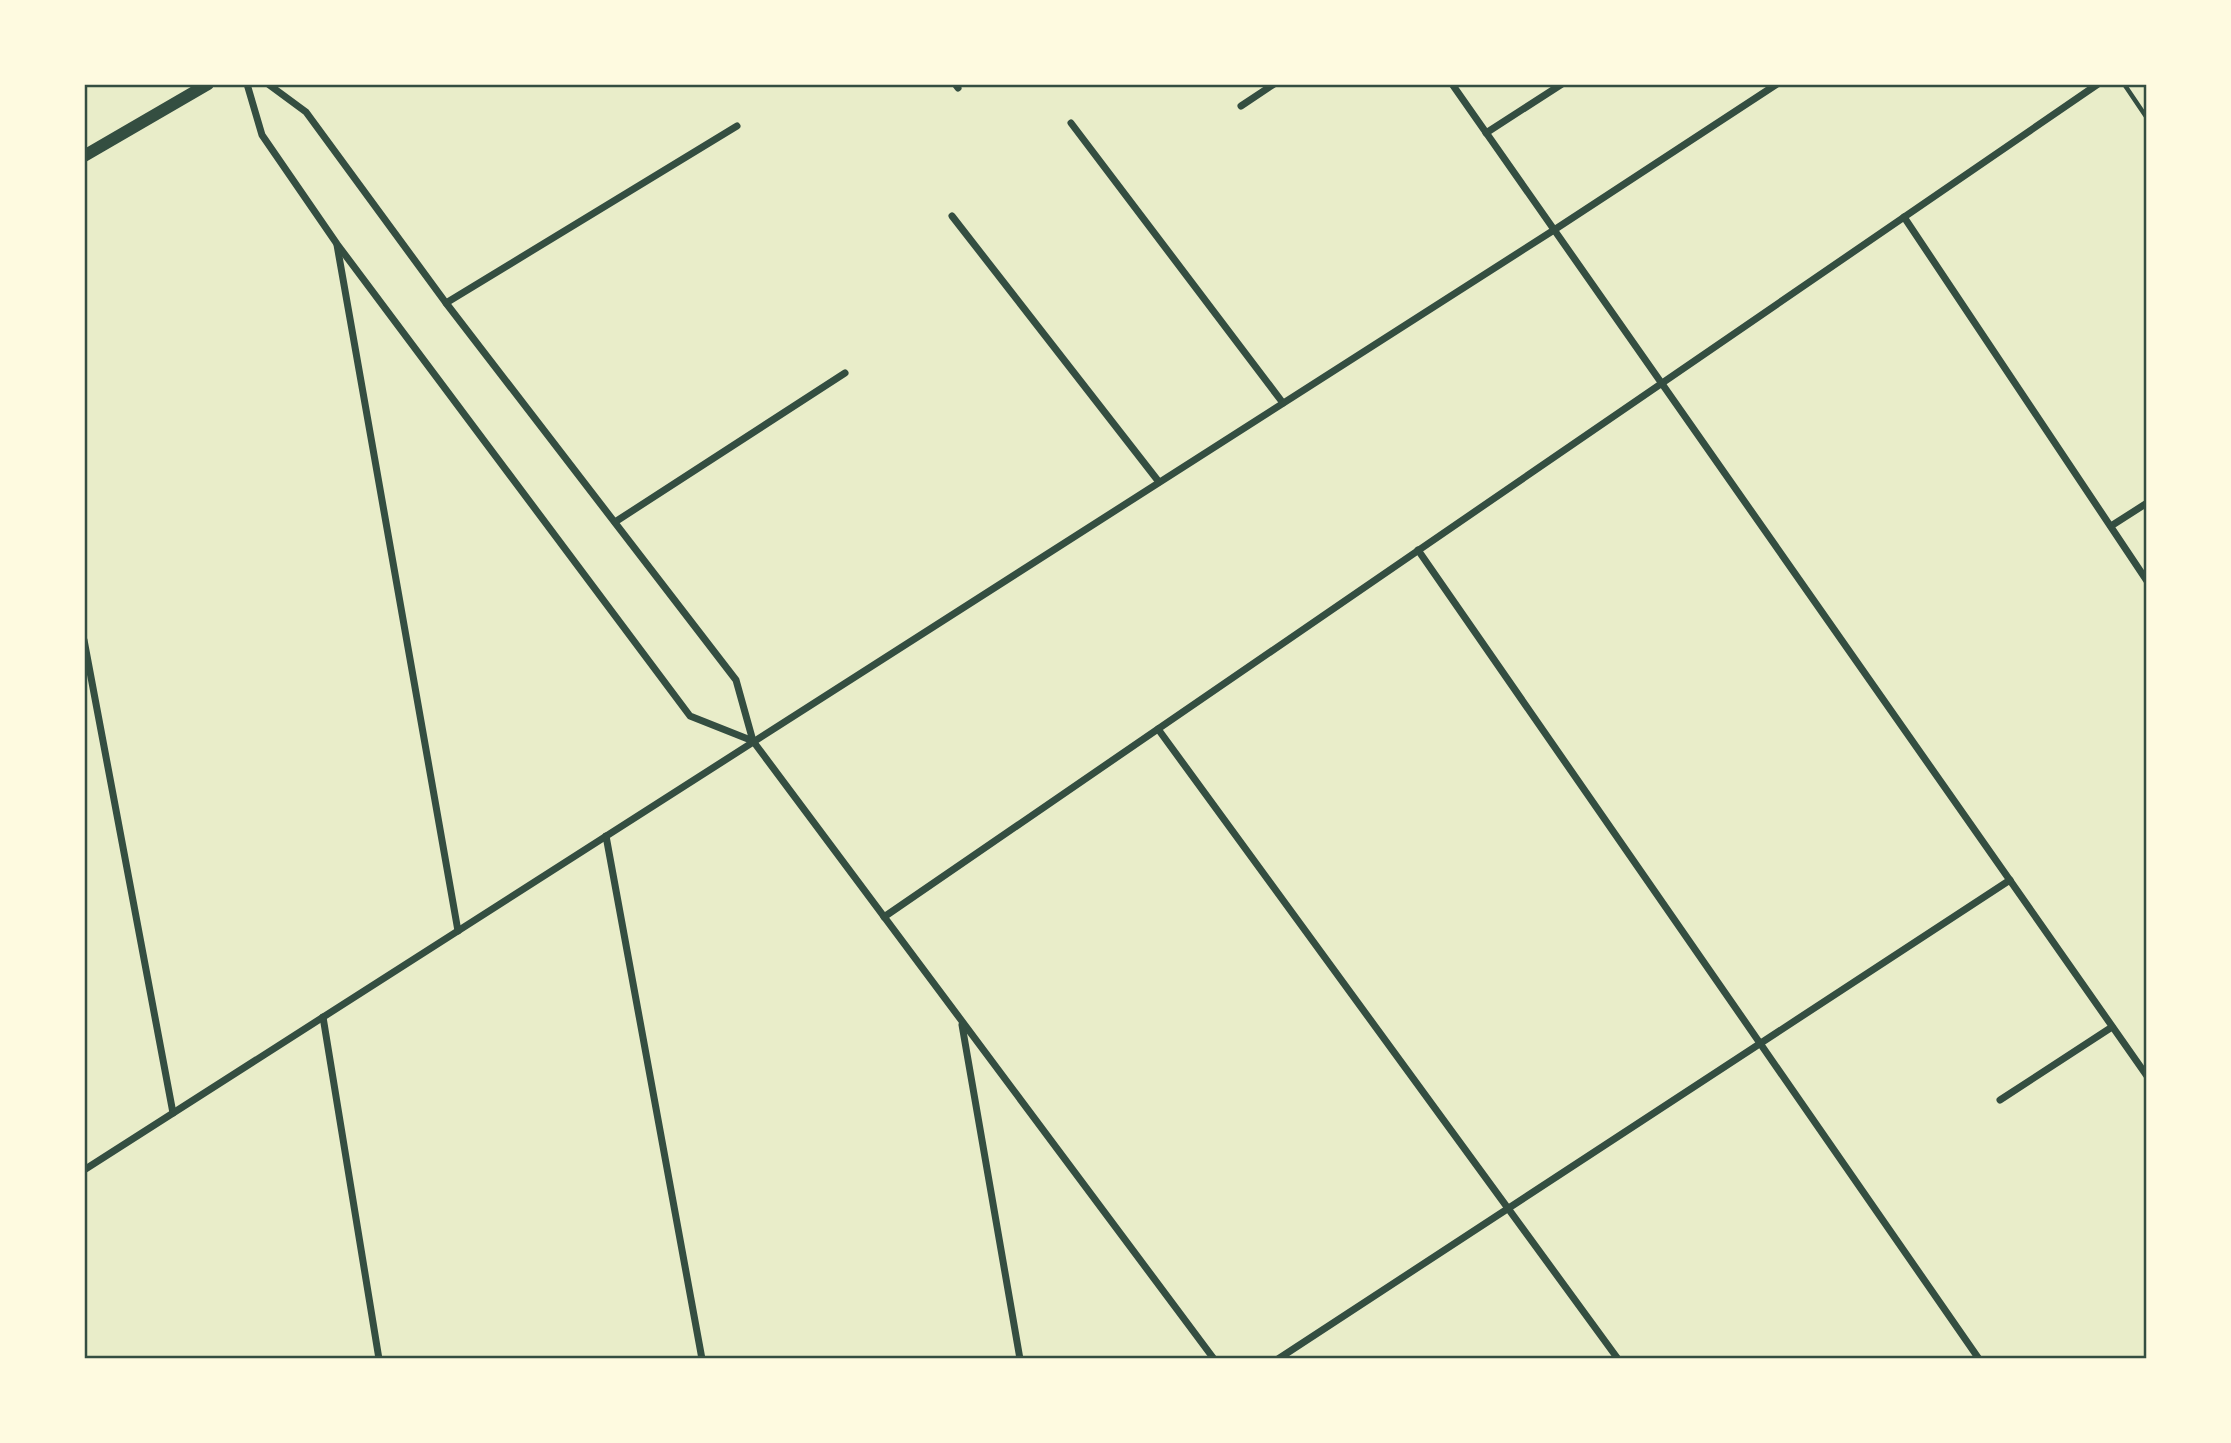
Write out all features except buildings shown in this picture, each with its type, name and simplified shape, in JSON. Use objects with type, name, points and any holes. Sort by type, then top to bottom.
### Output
[{"type":"street","points":[[84,156],[208,84]]},
{"type":"street","points":[[247,84],[262,135],[337,244],[690,716],[753,741]]},
{"type":"street","points":[[268,84],[306,112],[446,303],[736,680],[753,741],[1214,1359]]},
{"type":"street","points":[[1241,106],[1274,84]]},
{"type":"street","points":[[1452,84],[2147,1076]]},
{"type":"street","points":[[1486,133],[1562,84]]},
{"type":"street","points":[[84,1170],[1554,230],[1777,84]]},
{"type":"street","points":[[884,917],[2098,84]]},
{"type":"street","points":[[1071,123],[1283,403]]},
{"type":"street","points":[[446,303],[737,126]]},
{"type":"street","points":[[952,216],[1159,482]]},
{"type":"street","points":[[1904,217],[2147,581]]},
{"type":"street","points":[[337,244],[458,930]]},
{"type":"street","points":[[615,522],[845,373]]},
{"type":"street","points":[[2111,526],[2147,503]]},
{"type":"street","points":[[1418,550],[1979,1359]]},
{"type":"street","points":[[84,640],[173,1113]]},
{"type":"street","points":[[1158,729],[1618,1359]]},
{"type":"street","points":[[606,836],[702,1359]]},
{"type":"street","points":[[1278,1359],[2010,880]]},
{"type":"street","points":[[323,1017],[379,1359]]},
{"type":"street","points":[[961,1021],[1020,1359]]},
{"type":"street","points":[[2000,1100],[2112,1027]]},
{"type":"path","points":[[2124,84],[2147,118]]}]
